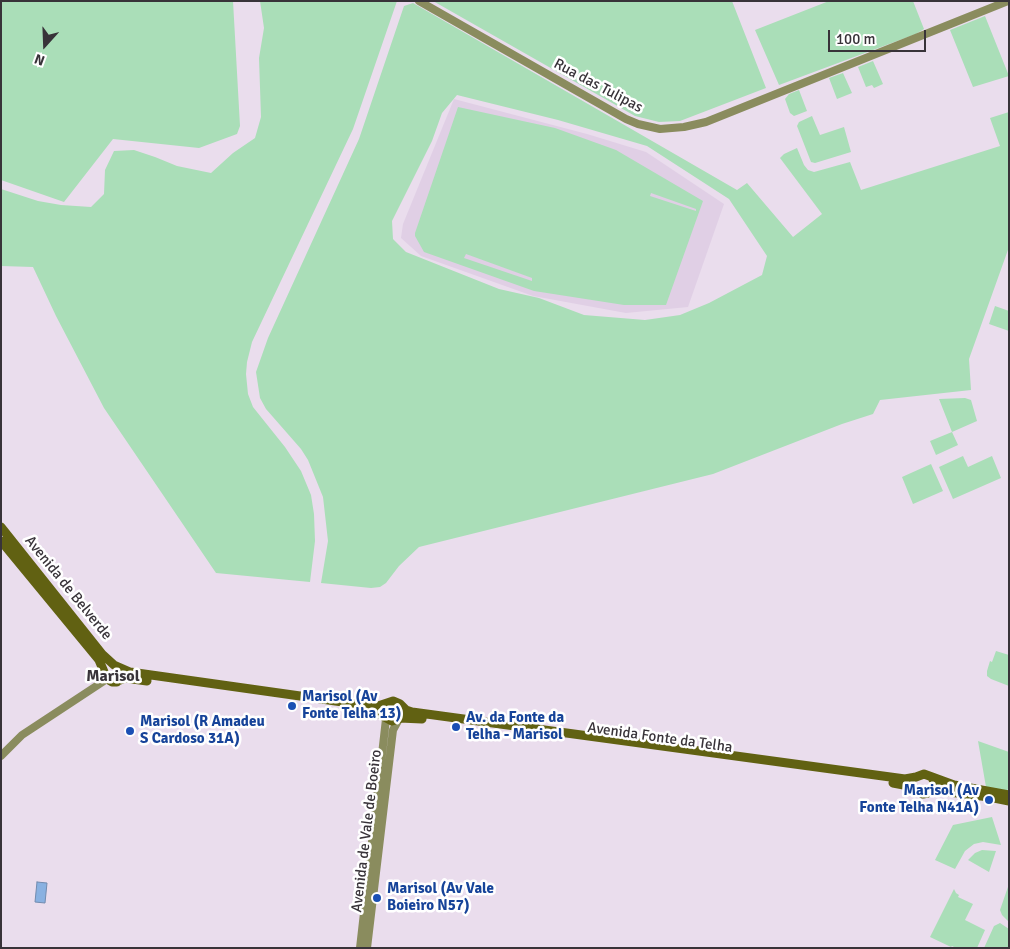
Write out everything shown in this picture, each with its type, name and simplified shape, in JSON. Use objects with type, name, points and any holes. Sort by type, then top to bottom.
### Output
[{"type":"main road","name":"Avenida de Belverde","points":[[1,527],[97,648],[118,667]]},
{"type":"main road","name":"Avenida de Belverde","points":[[1,541],[99,660],[106,676]]},
{"type":"main road","points":[[108,667],[118,667],[122,674],[120,680],[114,682],[106,676],[108,667]]},
{"type":"main road","name":"Avenida Fonte da Telha","points":[[118,667],[141,674],[371,706],[378,706],[393,700],[406,710],[430,714],[904,779],[916,777]]},
{"type":"main road","name":"Avenida Fonte da Telha","points":[[120,680],[140,680],[374,712],[392,721],[399,718],[431,720],[894,784],[916,789]]},
{"type":"main road","points":[[385,718],[382,709],[386,702]]},
{"type":"main road","points":[[399,718],[403,713],[402,707]]},
{"type":"main road","points":[[1009,795],[954,785],[924,774],[916,777],[914,782],[916,789],[923,794],[933,790],[989,797],[1009,802]]},
{"type":"main road","points":[[932,777],[935,785],[933,790]]},
{"type":"street","name":"Rua das Tulipas","points":[[419,1],[626,119],[648,127],[672,128],[694,125],[1008,1]]},
{"type":"street","points":[[1,756],[22,735],[106,676]]},
{"type":"street","name":"Avenida de Vale de Boeiro","points":[[360,948],[385,718]]},
{"type":"street","name":"Avenida de Vale de Boeiro","points":[[367,948],[393,730],[399,718]]},
{"type":"shaded area","points":[[454,99],[587,134],[646,152],[724,204],[688,307],[626,313],[533,296],[421,256],[401,238],[403,224]]},
{"type":"green space","points":[[1,1],[233,1],[240,126],[237,134],[199,148],[113,139],[64,202],[1,180]]},
{"type":"green space","points":[[260,1],[397,1],[353,129],[252,342],[247,362],[248,394],[253,407],[285,447],[301,471],[311,495],[315,541],[310,582],[216,573],[104,408],[33,267],[1,266],[1,189],[38,201],[91,207],[104,194],[105,170],[114,151],[134,150],[177,166],[211,173],[233,153],[255,138],[261,117],[259,58],[264,28]]},
{"type":"green space","points":[[433,1],[732,1],[766,88],[680,121],[659,122],[635,116]]},
{"type":"green space","points":[[829,1],[913,1],[924,29],[916,34],[779,85],[755,30]]},
{"type":"green space","points":[[413,3],[737,190],[747,183],[793,237],[822,214],[780,158],[784,154],[797,148],[804,165],[808,170],[814,172],[850,162],[861,190],[1000,146],[990,118],[1009,112],[1009,247],[969,359],[971,390],[880,400],[873,414],[842,424],[713,474],[419,547],[399,566],[386,583],[380,587],[371,588],[321,583],[328,541],[323,497],[308,460],[301,449],[266,409],[260,398],[256,372],[268,338],[359,139],[404,6]],"holes":[[[457,95],[558,120],[647,146],[729,199],[767,256],[762,275],[709,303],[680,315],[645,320],[584,315],[539,298],[499,289],[406,252],[393,239],[392,221],[432,141],[442,113]]]},
{"type":"green space","points":[[985,16],[1009,76],[973,87],[950,30]]},
{"type":"green space","points":[[873,61],[883,84],[874,88],[872,85],[866,87],[858,67]]},
{"type":"green space","points":[[843,73],[852,93],[837,99],[829,78]]},
{"type":"green space","points":[[799,90],[807,111],[794,116],[790,113],[785,99],[789,94]]},
{"type":"green space","points":[[458,107],[555,128],[616,150],[703,201],[666,305],[624,305],[534,291],[424,252],[415,233]],"holes":[[[651,193],[696,209],[696,211],[650,196]],[[466,254],[532,278],[532,281],[464,258]]]},
{"type":"green space","points":[[812,116],[820,135],[844,127],[851,152],[815,163],[811,162],[797,126],[799,122]]},
{"type":"green space","points":[[995,306],[1009,311],[1009,331],[989,324]]},
{"type":"green space","points":[[965,398],[971,400],[977,421],[952,432],[939,399]]},
{"type":"green space","points":[[952,432],[958,445],[936,455],[930,441]]},
{"type":"green space","points":[[963,456],[968,467],[992,456],[1001,478],[953,499],[939,467]]},
{"type":"green space","points":[[931,464],[943,491],[913,504],[902,477]]},
{"type":"green space","points":[[996,651],[1009,655],[1009,686],[987,676],[990,661],[992,662]]},
{"type":"green space","points":[[978,741],[1009,752],[1009,786],[1007,791],[986,787]]},
{"type":"green space","points":[[992,817],[1001,845],[983,842],[974,844],[965,851],[955,869],[935,860],[953,825]]},
{"type":"green space","points":[[982,850],[996,851],[989,872],[968,860],[975,853]]},
{"type":"green space","points":[[1009,884],[1009,922],[1000,910]]},
{"type":"green space","points":[[954,889],[959,895],[958,897],[973,904],[965,920],[985,930],[977,948],[951,947],[930,937]]},
{"type":"green space","points":[[1000,923],[1009,929],[1009,948],[984,948],[994,926]]},
{"type":"water","points":[[37,882],[47,883],[45,903],[35,902]]},
{"type":"place","name":"Marisol (Av Fonte Telha 13)","points":[[292,706]]},
{"type":"place","name":"Av. da Fonte da Telha - Marisol","points":[[456,727]]},
{"type":"place","name":"Marisol (R Amadeu S Cardoso 31A)","points":[[130,731]]},
{"type":"place","name":"Marisol (Av Fonte Telha N41A)","points":[[989,800]]},
{"type":"place","name":"Marisol (Av Vale Boieiro N57)","points":[[377,898]]},
{"type":"district","name":"Marisol","points":[[113,677]]}]
